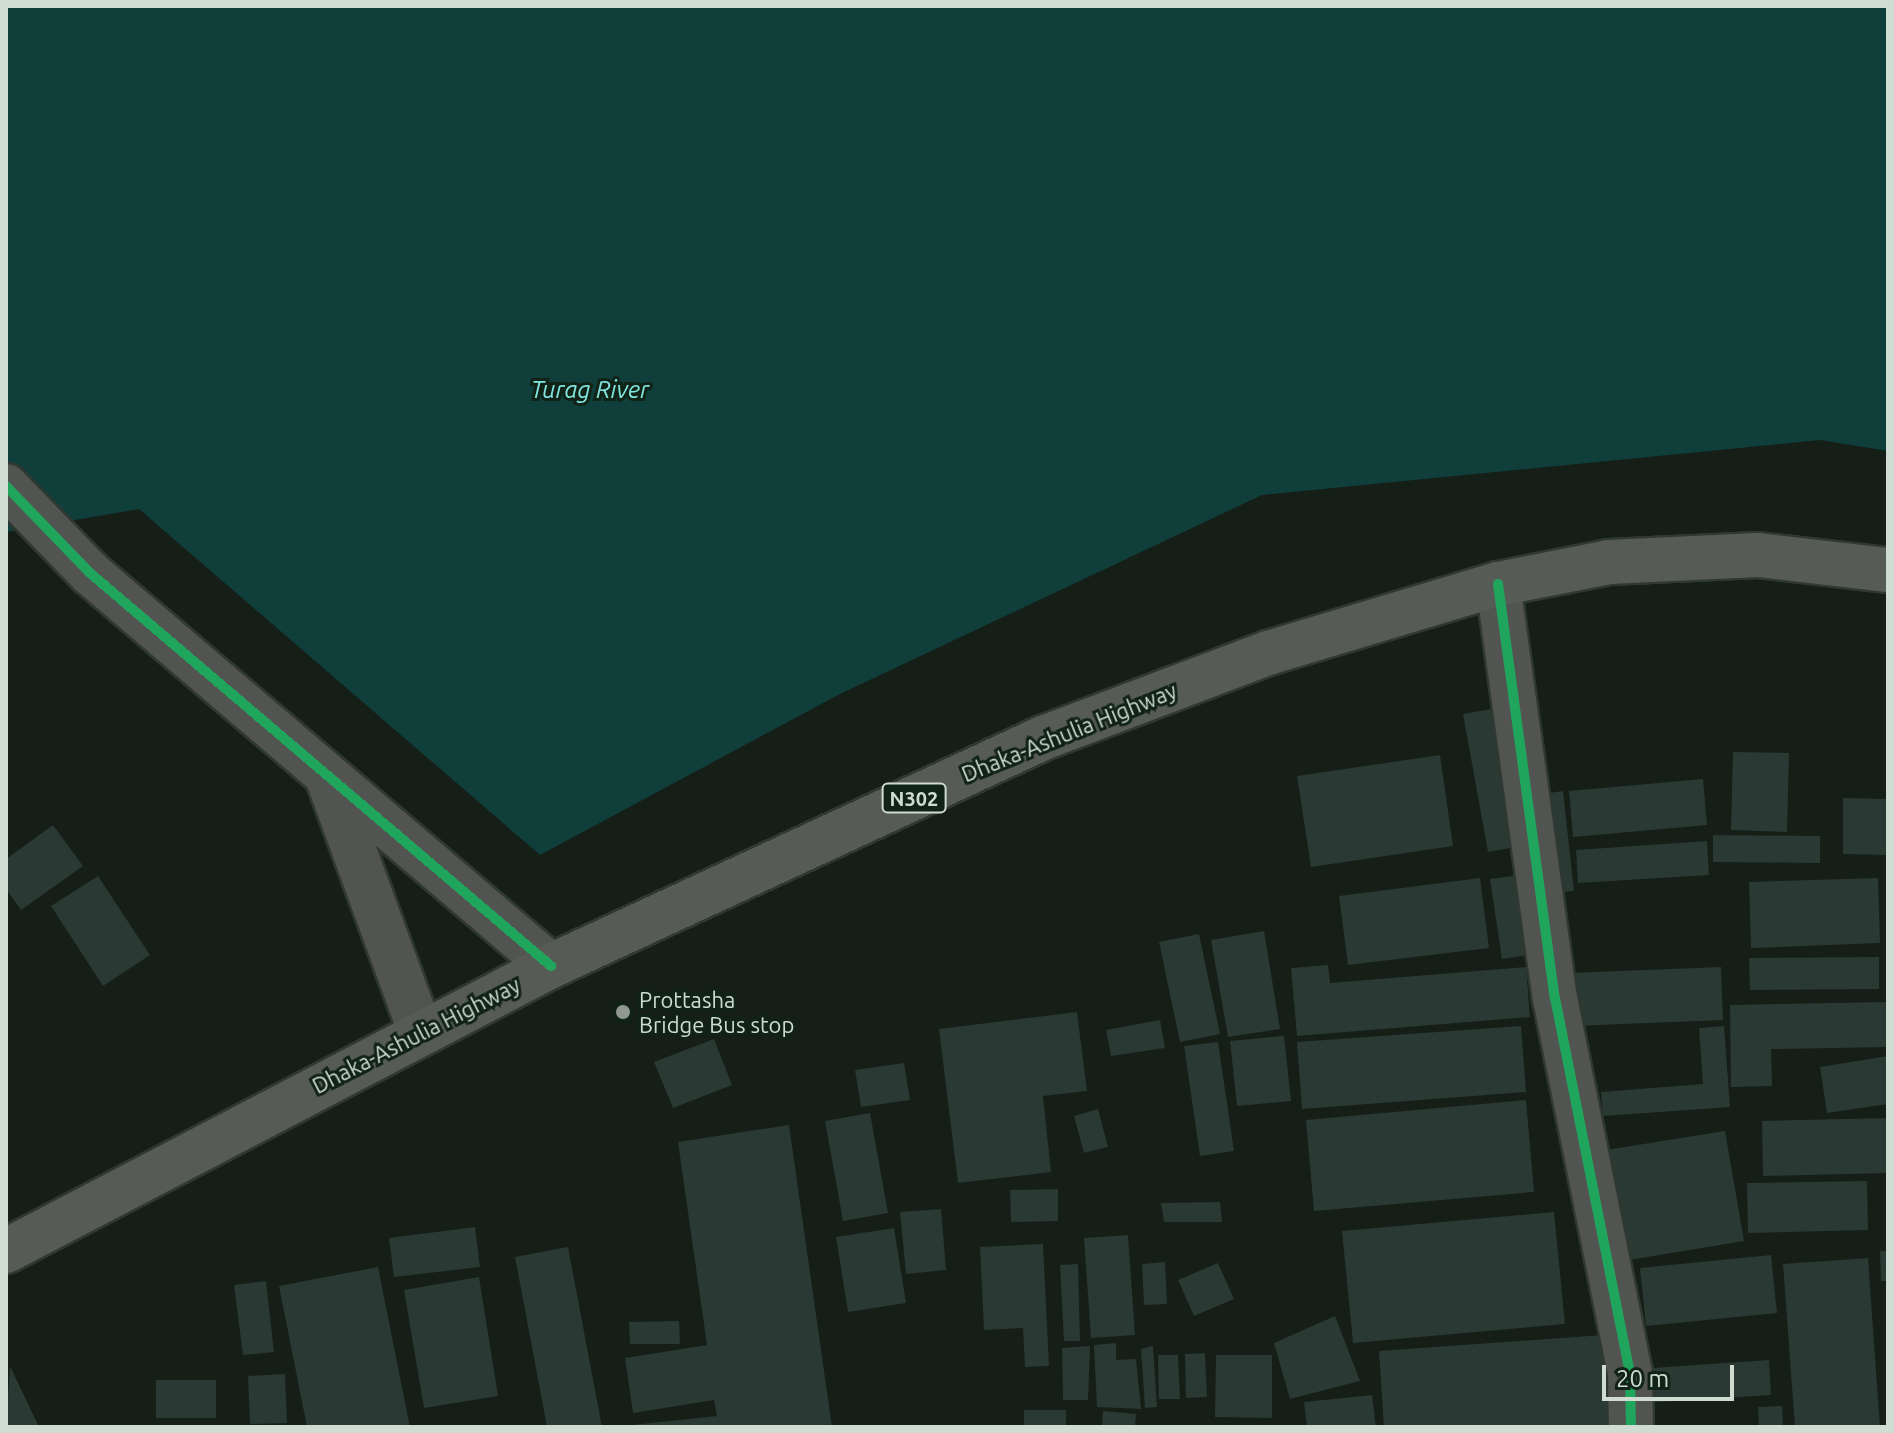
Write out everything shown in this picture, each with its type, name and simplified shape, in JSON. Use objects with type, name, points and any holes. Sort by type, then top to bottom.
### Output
[{"type":"highway","name":"Dhaka-Ashulia Highway","points":[[6,1251],[551,966],[1043,738],[1268,653],[1498,584],[1609,562],[1758,555],[1888,570]]},
{"type":"street","points":[[6,486],[90,573],[551,966]]},
{"type":"street","points":[[1498,584],[1555,998],[1630,1372],[1631,1427]]},
{"type":"street","points":[[328,777],[421,1033]]},
{"type":"water","name":"Turag River","points":[[6,6],[1888,6],[1888,451],[1820,440],[1262,495],[840,694],[540,855],[139,509],[6,532]]},
{"type":"building","points":[[1502,707],[1527,845],[1488,852],[1463,714]]},
{"type":"building","points":[[1733,752],[1789,753],[1787,832],[1731,830]]},
{"type":"building","points":[[1440,755],[1453,846],[1311,867],[1297,776]]},
{"type":"building","points":[[1703,779],[1707,825],[1573,837],[1569,791]]},
{"type":"building","points":[[1563,791],[1574,891],[1553,893],[1542,794]]},
{"type":"building","points":[[1843,798],[1888,799],[1888,855],[1843,854]]},
{"type":"building","points":[[53,825],[83,866],[21,910],[6,889],[6,859]]},
{"type":"building","points":[[1713,835],[1820,836],[1820,863],[1713,862]]},
{"type":"building","points":[[1707,841],[1709,875],[1578,883],[1576,850]]},
{"type":"building","points":[[1527,874],[1540,953],[1502,959],[1490,879]]},
{"type":"building","points":[[98,876],[150,955],[103,986],[51,906]]},
{"type":"building","points":[[1480,878],[1489,948],[1348,965],[1339,896]]},
{"type":"building","points":[[1878,878],[1880,943],[1751,948],[1749,882]]},
{"type":"building","points":[[1264,931],[1280,1029],[1228,1037],[1211,940]]},
{"type":"building","points":[[1199,934],[1220,1034],[1180,1042],[1159,942]]},
{"type":"building","points":[[1879,957],[1879,989],[1750,990],[1749,958]]},
{"type":"building","points":[[1328,965],[1330,983],[1526,967],[1530,1017],[1297,1036],[1291,968]]},
{"type":"building","points":[[1721,967],[1723,1020],[1573,1026],[1570,973]]},
{"type":"building","points":[[1888,1002],[1888,1047],[1771,1049],[1772,1086],[1731,1087],[1730,1005]]},
{"type":"building","points":[[1077,1012],[1087,1091],[1043,1096],[1051,1172],[958,1183],[939,1029]]},
{"type":"building","points":[[1160,1020],[1165,1048],[1111,1056],[1106,1030]]},
{"type":"building","points":[[1521,1026],[1526,1092],[1302,1109],[1297,1042]]},
{"type":"building","points":[[1724,1026],[1730,1107],[1603,1116],[1601,1092],[1703,1084],[1699,1028]]},
{"type":"building","points":[[1284,1036],[1291,1101],[1237,1106],[1230,1041]]},
{"type":"building","points":[[714,1039],[732,1085],[673,1108],[654,1062]]},
{"type":"building","points":[[1218,1042],[1234,1151],[1200,1156],[1184,1046]]},
{"type":"building","points":[[1888,1056],[1888,1104],[1827,1113],[1820,1067]]},
{"type":"building","points":[[904,1063],[910,1100],[861,1107],[855,1070]]},
{"type":"building","points":[[1526,1100],[1534,1192],[1314,1211],[1306,1120]]},
{"type":"building","points":[[1098,1109],[1108,1147],[1084,1153],[1074,1116]]},
{"type":"building","points":[[870,1113],[888,1213],[843,1221],[825,1121]]},
{"type":"building","points":[[1888,1118],[1888,1173],[1763,1176],[1762,1121]]},
{"type":"building","points":[[789,1125],[832,1427],[613,1427],[717,1416],[714,1400],[633,1413],[625,1358],[707,1345],[678,1142]]},
{"type":"building","points":[[1725,1131],[1744,1241],[1623,1261],[1606,1150]]},
{"type":"building","points":[[1867,1181],[1868,1230],[1748,1233],[1747,1183]]},
{"type":"building","points":[[1058,1189],[1058,1221],[1011,1222],[1010,1190]]},
{"type":"building","points":[[1220,1202],[1222,1222],[1164,1222],[1161,1203]]},
{"type":"building","points":[[941,1209],[946,1270],[906,1274],[900,1212]]},
{"type":"building","points":[[1554,1212],[1565,1324],[1353,1343],[1342,1231]]},
{"type":"building","points":[[475,1227],[480,1267],[394,1277],[389,1238]]},
{"type":"building","points":[[894,1228],[906,1303],[848,1312],[836,1237]]},
{"type":"building","points":[[1128,1235],[1135,1335],[1091,1338],[1084,1238]]},
{"type":"building","points":[[1043,1244],[1049,1366],[1025,1367],[1023,1328],[984,1330],[980,1247]]},
{"type":"building","points":[[568,1247],[602,1427],[547,1427],[515,1257]]},
{"type":"building","points":[[1880,1251],[1888,1251],[1888,1281],[1881,1281]]},
{"type":"building","points":[[1771,1255],[1777,1313],[1646,1326],[1640,1268]]},
{"type":"building","points":[[1868,1258],[1880,1427],[1795,1427],[1783,1264]]},
{"type":"building","points":[[1165,1262],[1167,1304],[1144,1305],[1142,1264]]},
{"type":"building","points":[[1218,1263],[1234,1299],[1194,1316],[1178,1280]]},
{"type":"building","points":[[1078,1264],[1080,1341],[1064,1341],[1060,1265]]},
{"type":"building","points":[[378,1267],[410,1427],[307,1427],[279,1286]]},
{"type":"building","points":[[479,1277],[498,1396],[424,1408],[404,1290]]},
{"type":"building","points":[[266,1281],[274,1352],[243,1355],[234,1285]]},
{"type":"building","points":[[1335,1316],[1360,1381],[1290,1399],[1274,1343]]},
{"type":"building","points":[[679,1321],[680,1344],[630,1344],[629,1322]]},
{"type":"building","points":[[1617,1334],[1623,1427],[1384,1427],[1379,1351]]},
{"type":"building","points":[[1116,1343],[1116,1360],[1136,1359],[1141,1409],[1097,1407],[1094,1345]]},
{"type":"building","points":[[1090,1346],[1088,1400],[1063,1400],[1062,1348]]},
{"type":"building","points":[[1153,1346],[1157,1407],[1145,1408],[1141,1349]]},
{"type":"building","points":[[1205,1353],[1207,1397],[1186,1398],[1185,1354]]},
{"type":"building","points":[[1158,1355],[1178,1355],[1180,1399],[1159,1399]]},
{"type":"building","points":[[1216,1355],[1272,1355],[1272,1418],[1215,1417]]},
{"type":"building","points":[[1769,1360],[1771,1395],[1640,1403],[1638,1369]]},
{"type":"building","points":[[10,1366],[39,1427],[6,1427]]},
{"type":"building","points":[[285,1374],[287,1423],[250,1424],[248,1376]]},
{"type":"building","points":[[156,1380],[216,1380],[216,1418],[156,1418]]},
{"type":"building","points":[[1372,1395],[1376,1427],[1307,1427],[1304,1402]]},
{"type":"building","points":[[1782,1406],[1783,1427],[1759,1427],[1758,1407]]},
{"type":"building","points":[[1024,1410],[1066,1410],[1066,1427],[1024,1427]]},
{"type":"building","points":[[1103,1411],[1136,1414],[1135,1427],[1102,1427]]},
{"type":"cycle path","points":[[6,486],[90,573],[551,966]]},
{"type":"cycle path","points":[[1498,584],[1555,998],[1630,1372],[1631,1427]]},
{"type":"place","name":"Prottasha Bridge Bus stop","points":[[623,1012]]}]
